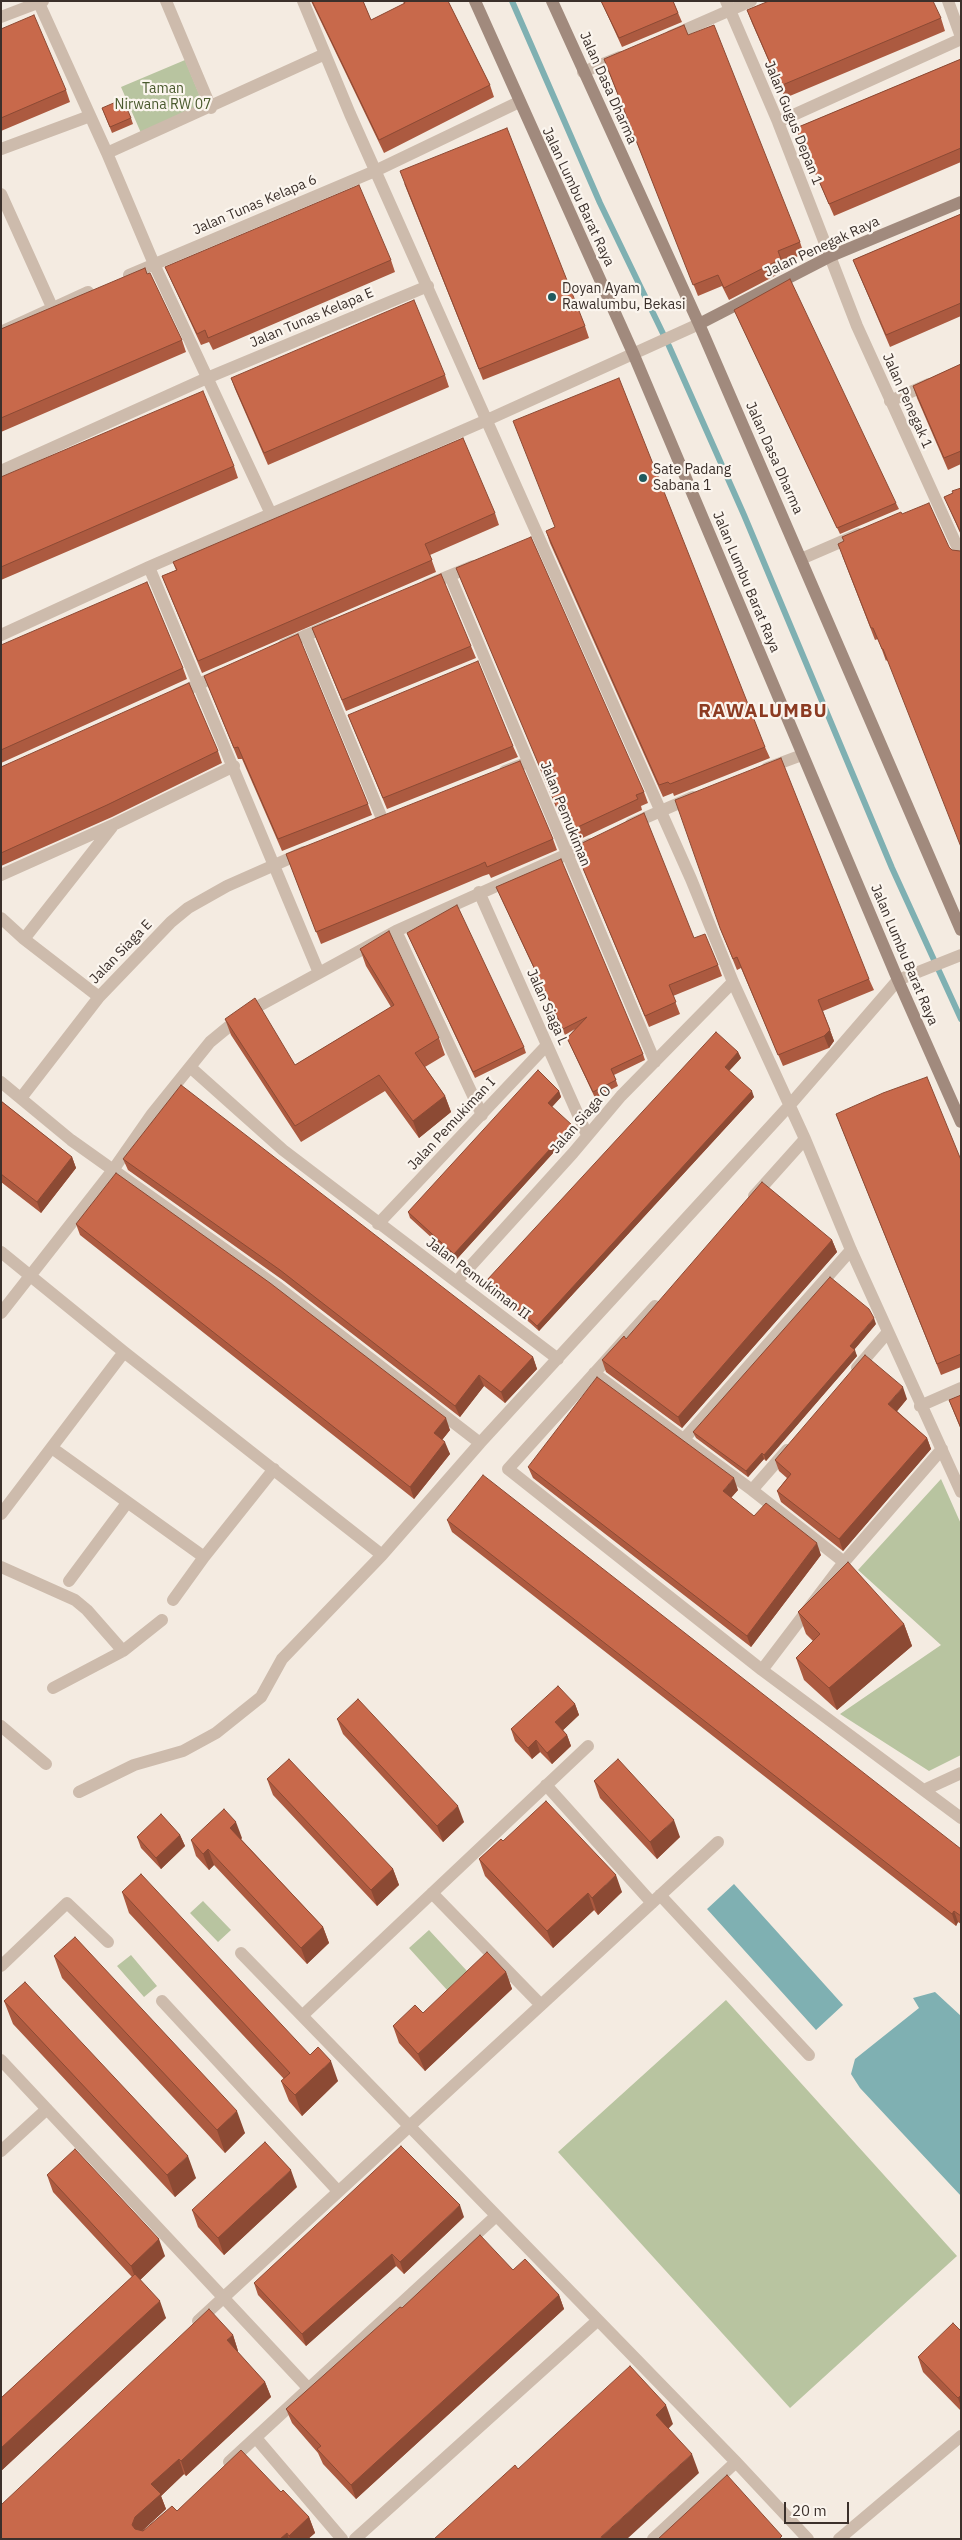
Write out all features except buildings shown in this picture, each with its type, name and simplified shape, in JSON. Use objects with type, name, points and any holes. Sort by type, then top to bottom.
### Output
[{"type":"street","points":[[166,1],[211,108]]},
{"type":"street","points":[[303,1],[375,171],[487,420],[534,540],[691,879],[733,982],[805,1139],[851,1250],[920,1406],[961,1492]]},
{"type":"street","name":"Jalan Lumbu Barat Raya","points":[[475,1],[633,353],[802,755],[961,1122]]},
{"type":"street","name":"Jalan Dasa Dharma","points":[[552,1],[699,324],[961,930]]},
{"type":"street","points":[[660,40],[728,6],[751,1]]},
{"type":"street","points":[[778,122],[960,34],[948,1]]},
{"type":"street","points":[[1,17],[40,2],[154,264],[271,514]]},
{"type":"street","name":"Jalan Gugus Depan 1","points":[[728,6],[778,122],[831,256]]},
{"type":"street","points":[[583,72],[634,51]]},
{"type":"street","points":[[107,153],[211,108],[325,54]]},
{"type":"street","name":"Jalan Tunas Kelapa 6","points":[[120,279],[375,171],[519,102]]},
{"type":"street","points":[[1,149],[90,116]]},
{"type":"street","points":[[1,194],[52,307]]},
{"type":"street","name":"Jalan Penegak Raya","points":[[699,324],[831,256],[961,202]]},
{"type":"street","name":"Jalan Penegak 1","points":[[831,256],[857,326],[890,402],[961,555]]},
{"type":"street","points":[[1,332],[52,307],[103,286]]},
{"type":"street","name":"Jalan Tunas Kelapa E","points":[[1,471],[208,378],[428,286]]},
{"type":"street","points":[[1,635],[148,567],[487,420],[699,324]]},
{"type":"street","points":[[890,402],[943,377]]},
{"type":"street","points":[[801,559],[875,527]]},
{"type":"street","points":[[414,591],[485,561]]},
{"type":"street","points":[[148,567],[234,766],[319,973]]},
{"type":"street","name":"Jalan Pemukiman","points":[[450,576],[481,664],[528,762],[655,1062]]},
{"type":"street","points":[[274,649],[342,620]]},
{"type":"street","points":[[306,635],[348,719],[383,821]]},
{"type":"street","points":[[165,700],[233,669]]},
{"type":"street","points":[[753,773],[802,755]]},
{"type":"street","points":[[492,776],[528,762]]},
{"type":"street","points":[[1,875],[115,824],[234,766]]},
{"type":"street","points":[[617,831],[704,792]]},
{"type":"street","points":[[24,939],[115,824]]},
{"type":"street","points":[[1,1313],[32,1276],[113,1170],[152,1114],[210,1042],[244,1014],[396,931],[600,839]]},
{"type":"street","name":"Jalan Siaga E","points":[[21,1098],[99,997],[156,936],[188,908],[274,863],[320,845]]},
{"type":"street","name":"Jalan Siaga L","points":[[479,892],[587,1135]]},
{"type":"street","points":[[1,918],[24,939],[99,997]]},
{"type":"street","points":[[396,931],[482,1115]]},
{"type":"street","points":[[79,1792],[134,1765],[183,1751],[216,1732],[261,1697],[282,1659],[382,1554],[480,1443],[789,1106],[898,980],[956,957]]},
{"type":"street","name":"Jalan Siaga O","points":[[456,1281],[587,1135],[733,982]]},
{"type":"street","name":"Jalan Pemukiman I","points":[[378,1224],[547,1045]]},
{"type":"street","name":"Jalan Pemukiman II","points":[[190,1067],[283,1150],[558,1359]]},
{"type":"street","points":[[1,1082],[113,1170],[279,1288],[480,1443]]},
{"type":"street","points":[[746,1205],[805,1139]]},
{"type":"street","points":[[684,1439],[851,1250]]},
{"type":"street","points":[[1,1252],[124,1352],[382,1554]]},
{"type":"street","points":[[667,1293],[508,1469],[762,1670],[961,1818]]},
{"type":"street","points":[[849,1377],[888,1332]]},
{"type":"street","points":[[1,1514],[124,1352]]},
{"type":"street","points":[[594,1374],[752,1490],[844,1562]]},
{"type":"street","points":[[920,1406],[961,1388]]},
{"type":"street","points":[[752,1490],[798,1437]]},
{"type":"street","points":[[52,1448],[204,1557]]},
{"type":"street","points":[[762,1670],[844,1562],[942,1449]]},
{"type":"street","points":[[173,1600],[204,1557],[274,1470]]},
{"type":"street","points":[[69,1581],[127,1503]]},
{"type":"street","points":[[1,1567],[75,1600],[87,1610],[123,1651]]},
{"type":"street","points":[[53,1688],[123,1651],[162,1620]]},
{"type":"street","points":[[1,1726],[46,1764]]},
{"type":"street","points":[[303,2014],[588,1746]]},
{"type":"street","points":[[924,1790],[961,1773]]},
{"type":"street","points":[[546,1785],[809,2055]]},
{"type":"street","points":[[188,2331],[718,1842]]},
{"type":"street","points":[[432,1893],[541,2005]]},
{"type":"street","points":[[1,1966],[67,1902],[108,1942]]},
{"type":"street","points":[[241,1953],[303,2014],[597,2321],[634,2365],[736,2462],[808,2539]]},
{"type":"street","points":[[162,2001],[338,2192]]},
{"type":"street","points":[[1,2060],[309,2389]]},
{"type":"street","points":[[1,2151],[47,2109]]},
{"type":"street","points":[[219,2471],[496,2216]]},
{"type":"street","points":[[355,2539],[597,2321]]},
{"type":"street","points":[[839,2539],[961,2436]]},
{"type":"street","points":[[256,2438],[342,2539]]},
{"type":"street","points":[[653,2539],[736,2462]]},
{"type":"green space","name":"Taman Nirwana RW 07","points":[[185,60],[204,106],[141,133],[121,87]]},
{"type":"green space","points":[[941,1479],[961,1524],[961,1755],[929,1771],[840,1714],[941,1645],[858,1570]]},
{"type":"green space","points":[[203,1901],[231,1930],[218,1942],[190,1913]]},
{"type":"green space","points":[[429,1930],[467,1971],[447,1990],[409,1948]]},
{"type":"green space","points":[[131,1955],[157,1986],[144,1997],[117,1966]]},
{"type":"green space","points":[[726,2000],[957,2256],[790,2408],[558,2152]]},
{"type":"water","points":[[734,1884],[843,2005],[816,2030],[707,1909]]},
{"type":"water","points":[[935,1992],[961,2016],[961,2196],[860,2088],[851,2074],[855,2059],[919,2008],[913,1998]]},
{"type":"waterway","points":[[512,1],[600,203],[669,346],[744,515],[892,868],[961,1019]]},
{"type":"place","name":"Doyan Ayam Rawalumbu, Bekasi","points":[[552,297]]},
{"type":"place","name":"Sate Padang Sabana 1","points":[[643,478]]},
{"type":"district","name":"RAWALUMBU","points":[[763,712]]}]
